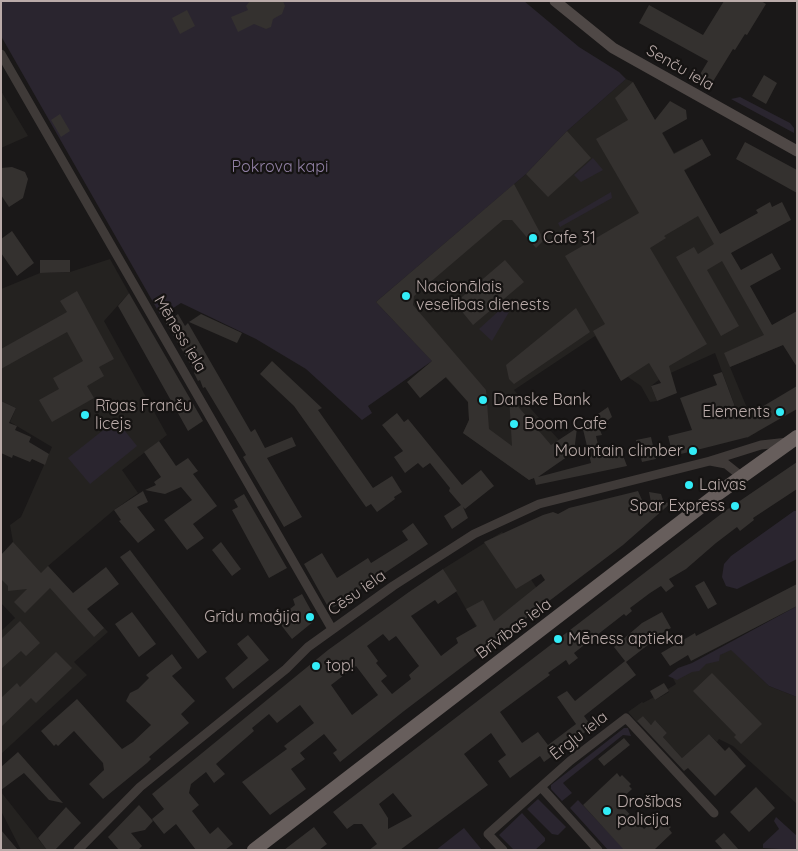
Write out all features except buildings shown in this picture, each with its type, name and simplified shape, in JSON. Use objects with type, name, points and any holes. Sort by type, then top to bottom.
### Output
[{"type":"highway","name":"Brīvības iela","points":[[254,850],[741,476],[793,439]]},
{"type":"main road","name":"Senču iela","points":[[555,1],[612,48],[797,151]]},
{"type":"street","name":"Mēness iela","points":[[1,54],[332,629]]},
{"type":"street","name":"Cēsu iela","points":[[78,850],[140,787],[286,669],[308,647],[457,544],[512,515],[540,504],[793,439]]},
{"type":"street","points":[[710,461],[726,464],[741,476]]},
{"type":"street","name":"Ērgļu iela","points":[[541,787],[626,718],[714,814]]},
{"type":"street","points":[[503,850],[488,834],[541,787],[598,850]]},
{"type":"shaded area","points":[[626,79],[633,82],[674,153],[702,139],[711,155],[684,171],[783,345],[730,367],[757,432],[747,438],[715,353],[664,376],[651,386],[657,401],[650,402],[641,386],[628,377],[621,381],[595,336],[514,390],[559,440],[534,478],[529,480],[463,433],[469,420],[468,402],[376,302],[526,174],[567,131]]},
{"type":"shaded area","points":[[1,91],[28,136],[1,148]]},
{"type":"shaded area","name":"Rīgas Franču licejs","points":[[110,259],[129,293],[104,321],[167,435],[122,470],[138,493],[114,510],[48,566],[108,632],[74,662],[87,675],[1,754],[1,631],[15,618],[1,603],[1,555],[13,542],[10,525],[21,517],[52,447],[10,422],[16,408],[1,401],[1,289],[40,273],[70,272]]},
{"type":"shaded area","points":[[502,532],[523,560],[520,563],[546,602],[488,647],[443,569]]},
{"type":"shaded area","points":[[731,649],[769,686],[797,697],[797,804],[733,746],[719,739],[717,742],[709,734],[682,758],[663,737],[667,733],[656,721],[651,725],[643,716],[637,722],[628,712],[642,702],[654,697],[655,700],[669,692],[668,689],[676,684],[673,678],[675,676]]},
{"type":"shaded area","points":[[1,792],[47,850],[21,850],[1,811]]},
{"type":"green space","name":"Pokrova kapi","points":[[1,1],[524,1],[579,47],[619,72],[626,79],[567,131],[526,174],[376,302],[432,361],[368,406],[372,413],[362,420],[306,369],[256,339],[181,303],[161,316],[1,36]]},
{"type":"green space","points":[[740,97],[790,123],[794,128],[794,133],[731,99]]},
{"type":"green space","points":[[593,158],[603,170],[581,182],[574,175]]},
{"type":"green space","points":[[611,192],[612,198],[560,227],[558,223]]},
{"type":"green space","points":[[503,307],[509,312],[492,341],[479,329]]},
{"type":"green space","points":[[116,420],[137,446],[90,484],[68,458]]},
{"type":"green space","points":[[794,511],[797,511],[797,559],[737,589],[726,586],[722,577],[724,564],[731,556]]},
{"type":"green space","points":[[797,606],[797,697],[769,686],[731,650],[720,655],[719,661],[706,664],[699,671],[692,672],[677,680],[668,676],[678,668],[692,663]]},
{"type":"green space","points":[[624,728],[628,728],[631,736],[623,735],[563,783],[572,793],[562,801],[551,789],[551,785]]},
{"type":"green space","points":[[538,799],[566,827],[558,835],[552,834],[527,809]]},
{"type":"green space","points":[[578,800],[625,850],[608,850],[570,808]]},
{"type":"green space","points":[[522,813],[545,838],[545,841],[535,850],[514,850],[499,835]]},
{"type":"green space","points":[[776,817],[797,836],[797,850],[763,848],[763,844],[779,829],[774,821]]},
{"type":"green space","points":[[464,828],[482,850],[436,850]]},
{"type":"place","name":"Cafe 31","points":[[533,238]]},
{"type":"place","name":"Nacionālais veselības dienests","points":[[406,296]]},
{"type":"place","name":"Danske Bank","points":[[483,400]]},
{"type":"place","name":"Elements","points":[[780,412]]},
{"type":"place","name":"Rīgas Franču licejs","points":[[85,415]]},
{"type":"place","name":"Boom Cafe","points":[[514,424]]},
{"type":"place","name":"Mountain climber","points":[[693,451]]},
{"type":"place","name":"Laivas","points":[[689,485]]},
{"type":"place","name":"Spar Express","points":[[735,506]]},
{"type":"place","name":"Grīdu maģija","points":[[310,617]]},
{"type":"place","name":"Mēness aptieka","points":[[558,639]]},
{"type":"place","name":"top!","points":[[316,666]]},
{"type":"place","name":"Drošības policija","points":[[607,811]]}]
